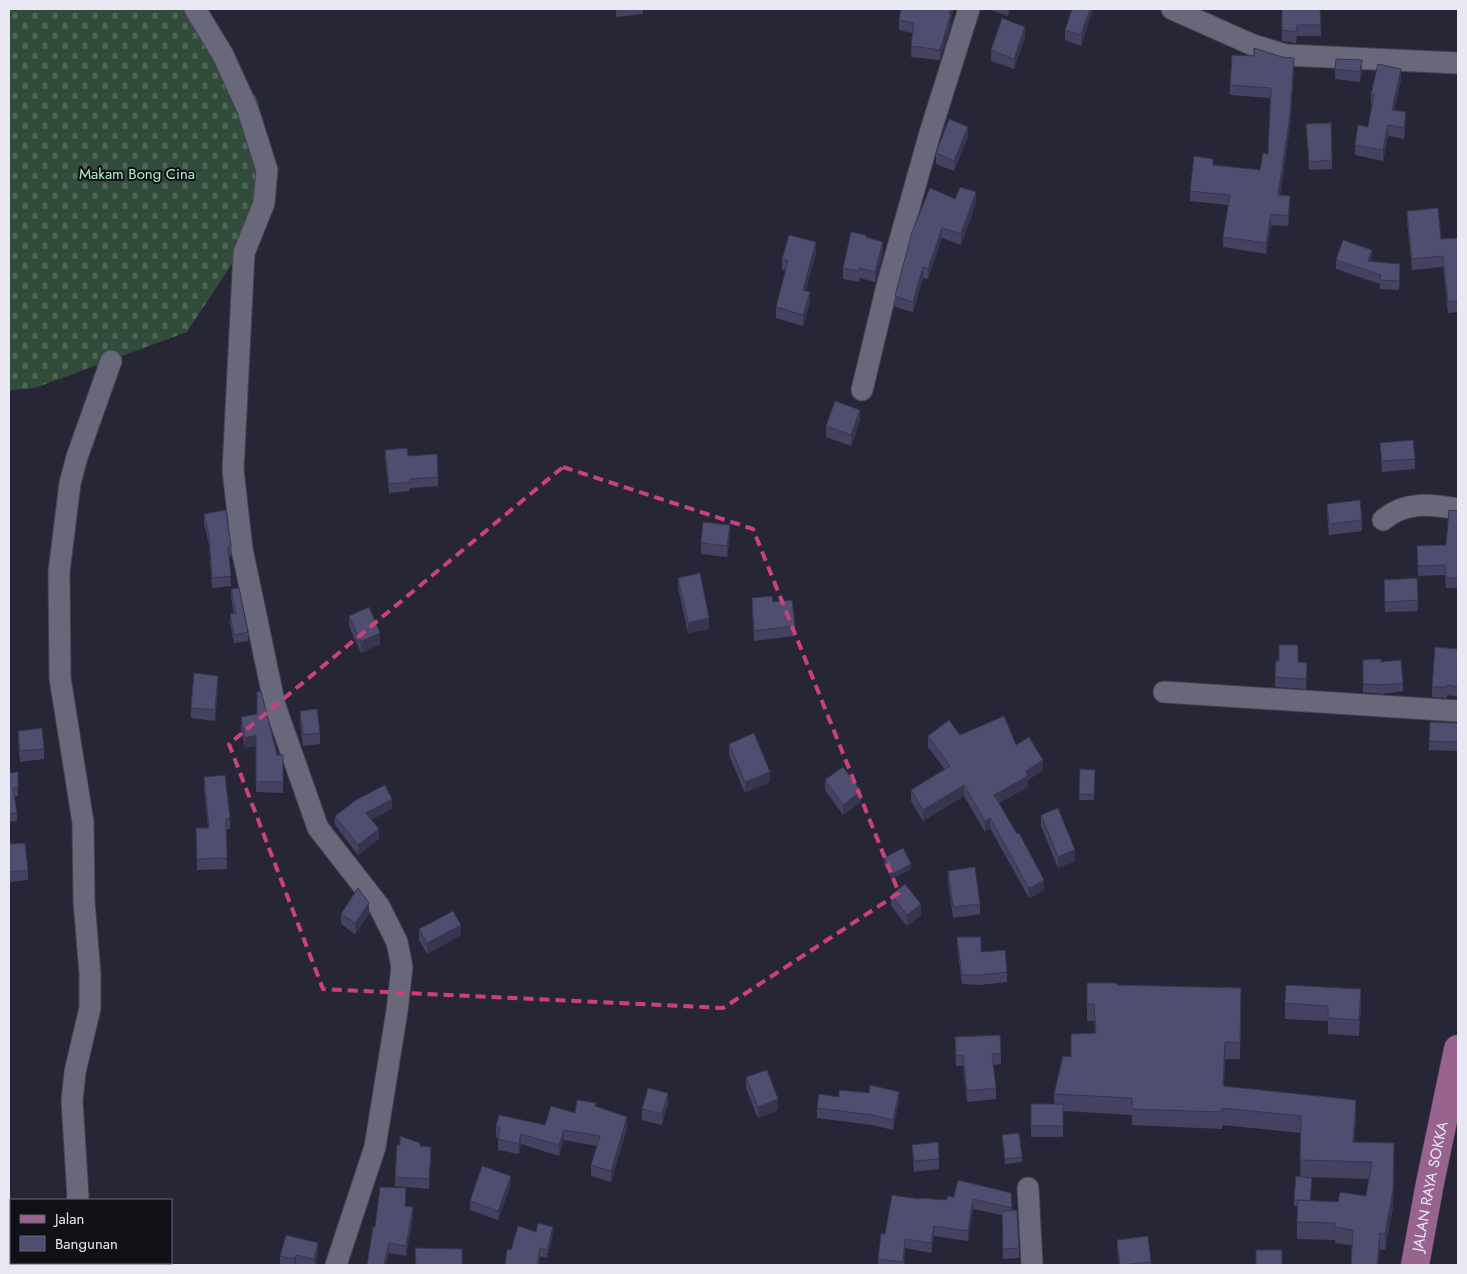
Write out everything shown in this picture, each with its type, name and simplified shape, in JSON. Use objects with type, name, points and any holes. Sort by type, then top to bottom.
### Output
[{"type":"main road","name":"JALAN RAYA SOKKA","points":[[1415,1265],[1458,1050]]},
{"type":"street","points":[[195,9],[227,63],[248,110],[266,170],[264,203],[244,253],[233,470],[242,549],[275,706],[318,828],[379,906],[396,942],[402,967],[397,1011],[375,1147],[336,1265]]},
{"type":"street","points":[[862,390],[887,286],[930,133],[969,9]]},
{"type":"street","points":[[1172,9],[1254,45],[1286,55],[1458,63]]},
{"type":"street","points":[[77,1199],[72,1101],[75,1072],[90,1008],[90,974],[84,901],[83,822],[60,678],[59,572],[65,516],[74,466],[111,361]]},
{"type":"street","points":[[1382,520],[1393,511],[1413,505],[1458,509]]},
{"type":"street","points":[[1164,692],[1458,711]]},
{"type":"street","points":[[1028,1188],[1032,1265]]},
{"type":"highlighted area","points":[[563,467],[753,529],[899,893],[723,1008],[323,989],[229,744]]},
{"type":"green space","name":"Makam Bong Cina","points":[[9,9],[203,9],[258,101],[268,207],[187,332],[35,388],[9,390]]},
{"type":"building","points":[[901,9],[951,9],[940,50],[911,46],[914,23],[899,20]]},
{"type":"building","points":[[1072,9],[1090,9],[1081,35],[1065,30]]},
{"type":"building","points":[[1282,9],[1320,9],[1321,25],[1297,25],[1296,32],[1282,30]]},
{"type":"building","points":[[1002,18],[1025,27],[1014,59],[991,50]]},
{"type":"building","points":[[1254,48],[1282,57],[1294,58],[1290,115],[1278,195],[1290,196],[1288,216],[1271,214],[1266,243],[1223,237],[1230,195],[1190,191],[1194,156],[1213,159],[1213,165],[1260,170],[1263,153],[1268,154],[1271,88],[1230,85],[1232,55],[1254,56]]},
{"type":"building","points":[[1336,59],[1362,60],[1360,72],[1335,69]]},
{"type":"building","points":[[1378,64],[1401,69],[1392,110],[1406,112],[1404,128],[1388,125],[1383,150],[1355,145],[1358,125],[1368,127],[1374,94],[1371,94]]},
{"type":"building","points":[[949,119],[968,127],[954,161],[936,153]]},
{"type":"building","points":[[1331,123],[1332,160],[1309,162],[1306,124]]},
{"type":"building","points":[[960,187],[976,192],[961,234],[942,228],[928,269],[923,267],[913,302],[895,296],[912,232],[930,188],[955,199]]},
{"type":"building","points":[[1438,208],[1441,239],[1458,238],[1458,301],[1448,302],[1443,256],[1412,259],[1407,211]]},
{"type":"building","points":[[851,232],[866,235],[866,237],[883,242],[875,272],[860,268],[859,271],[843,268]]},
{"type":"building","points":[[789,235],[816,242],[803,290],[810,292],[803,315],[776,307],[788,261],[782,259]]},
{"type":"building","points":[[1343,240],[1372,250],[1368,261],[1400,264],[1399,281],[1380,280],[1381,275],[1336,260]]},
{"type":"building","points":[[835,401],[860,410],[851,435],[826,426]]},
{"type":"building","points":[[1413,440],[1415,459],[1382,461],[1380,443]]},
{"type":"building","points":[[407,448],[408,456],[437,454],[438,477],[410,479],[410,482],[389,484],[385,450]]},
{"type":"building","points":[[1360,500],[1362,520],[1329,524],[1327,504]]},
{"type":"building","points":[[226,510],[231,546],[228,547],[231,576],[212,578],[209,536],[204,514]]},
{"type":"building","points":[[1449,510],[1458,511],[1458,578],[1446,578],[1445,565],[1418,566],[1417,546],[1446,545]]},
{"type":"building","points":[[703,522],[730,525],[727,546],[701,543]]},
{"type":"building","points":[[700,573],[709,618],[688,623],[678,578]]},
{"type":"building","points":[[1417,578],[1418,600],[1385,602],[1384,580]]},
{"type":"building","points":[[239,588],[248,632],[234,635],[230,614],[236,613],[231,589]]},
{"type":"building","points":[[772,596],[773,602],[792,600],[795,626],[754,631],[752,598]]},
{"type":"building","points":[[369,607],[380,633],[361,642],[349,616]]},
{"type":"building","points":[[1279,645],[1298,645],[1298,662],[1307,663],[1306,679],[1275,677],[1276,661],[1279,661]]},
{"type":"building","points":[[1435,647],[1458,649],[1458,687],[1447,685],[1447,687],[1432,687]]},
{"type":"building","points":[[1381,659],[1381,662],[1401,660],[1403,683],[1363,684],[1363,660]]},
{"type":"building","points":[[194,673],[218,676],[215,710],[191,708]]},
{"type":"building","points":[[261,691],[277,755],[283,755],[283,782],[256,782],[256,735],[245,738],[241,717],[257,714],[257,692]]},
{"type":"building","points":[[317,709],[320,733],[303,735],[300,711]]},
{"type":"building","points":[[1004,716],[1016,745],[1029,737],[1043,760],[1026,771],[1028,776],[994,795],[1017,834],[1019,833],[1044,880],[1029,888],[990,818],[985,821],[964,785],[923,810],[911,790],[950,766],[928,736],[949,720],[960,735]]},
{"type":"building","points":[[1430,722],[1458,723],[1458,742],[1429,741]]},
{"type":"building","points":[[42,728],[44,749],[20,751],[18,731]]},
{"type":"building","points":[[754,733],[770,772],[745,782],[729,744]]},
{"type":"building","points":[[843,767],[861,791],[843,805],[825,780]]},
{"type":"building","points":[[1080,769],[1095,770],[1094,795],[1079,794]]},
{"type":"building","points":[[18,772],[18,788],[13,788],[17,813],[9,814],[9,773]]},
{"type":"building","points":[[225,775],[230,818],[226,819],[227,858],[197,859],[196,828],[209,828],[204,777]]},
{"type":"building","points":[[385,785],[392,799],[366,813],[379,829],[358,845],[335,816],[356,800]]},
{"type":"building","points":[[1058,808],[1075,850],[1058,857],[1041,815]]},
{"type":"building","points":[[25,843],[28,870],[9,872],[9,844]]},
{"type":"building","points":[[903,848],[911,864],[892,874],[884,858]]},
{"type":"building","points":[[975,867],[980,904],[953,907],[948,871]]},
{"type":"building","points":[[905,884],[921,904],[907,915],[891,895]]},
{"type":"building","points":[[358,888],[369,903],[355,923],[341,914]]},
{"type":"building","points":[[453,911],[461,925],[427,943],[419,929]]},
{"type":"building","points":[[957,937],[981,937],[981,952],[1005,950],[1007,972],[962,975]]},
{"type":"building","points":[[1087,983],[1241,988],[1240,1043],[1225,1042],[1223,1086],[1356,1100],[1353,1142],[1394,1143],[1393,1190],[1385,1234],[1380,1233],[1377,1265],[1351,1265],[1353,1230],[1335,1227],[1335,1223],[1297,1222],[1298,1200],[1338,1202],[1340,1192],[1366,1196],[1372,1162],[1300,1160],[1301,1116],[1222,1108],[1222,1112],[1132,1109],[1132,1098],[1054,1094],[1063,1056],[1071,1057],[1071,1034],[1096,1033],[1094,1004],[1087,1004]]},
{"type":"building","points":[[1286,985],[1361,989],[1359,1020],[1328,1018],[1328,1006],[1285,1003]]},
{"type":"building","points":[[1000,1035],[1001,1054],[992,1054],[996,1088],[967,1091],[963,1055],[956,1056],[955,1037]]},
{"type":"building","points":[[767,1070],[778,1099],[758,1107],[746,1077]]},
{"type":"building","points":[[870,1085],[899,1092],[893,1120],[872,1115],[817,1108],[819,1094],[839,1097],[839,1090],[869,1093]]},
{"type":"building","points":[[648,1088],[668,1093],[662,1114],[642,1109]]},
{"type":"building","points":[[577,1100],[596,1103],[595,1106],[627,1117],[611,1171],[591,1165],[600,1136],[564,1130],[559,1145],[521,1134],[519,1144],[498,1139],[500,1128],[496,1126],[499,1115],[545,1125],[551,1106],[575,1113]]},
{"type":"building","points":[[1031,1104],[1063,1104],[1063,1126],[1031,1126]]},
{"type":"building","points":[[1019,1133],[1022,1157],[1005,1159],[1002,1135]]},
{"type":"building","points":[[400,1136],[420,1143],[420,1146],[431,1147],[429,1179],[395,1177],[397,1145],[400,1145]]},
{"type":"building","points":[[938,1142],[939,1159],[914,1161],[912,1145]]},
{"type":"building","points":[[482,1166],[511,1176],[498,1211],[470,1201]]},
{"type":"building","points":[[1296,1176],[1312,1178],[1310,1201],[1294,1200]]},
{"type":"building","points":[[958,1180],[1011,1193],[1012,1208],[973,1199],[968,1231],[934,1226],[931,1243],[905,1239],[903,1262],[878,1259],[881,1234],[885,1234],[892,1195],[919,1199],[947,1200],[947,1196],[954,1197]]},
{"type":"building","points":[[380,1187],[406,1188],[405,1206],[413,1207],[406,1246],[389,1243],[384,1265],[367,1265],[373,1227],[375,1227]]},
{"type":"building","points":[[1017,1210],[1019,1248],[1003,1249],[1002,1211]]},
{"type":"building","points":[[538,1223],[553,1227],[547,1250],[540,1248],[537,1265],[505,1265],[507,1249],[511,1250],[518,1226],[536,1232]]},
{"type":"building","points":[[286,1235],[318,1243],[314,1259],[296,1255],[294,1259],[280,1256]]},
{"type":"building","points":[[1148,1236],[1151,1262],[1120,1265],[1117,1240]]},
{"type":"building","points":[[415,1248],[462,1249],[462,1265],[416,1265]]},
{"type":"building","points":[[1256,1250],[1282,1250],[1282,1265],[1256,1265]]}]
